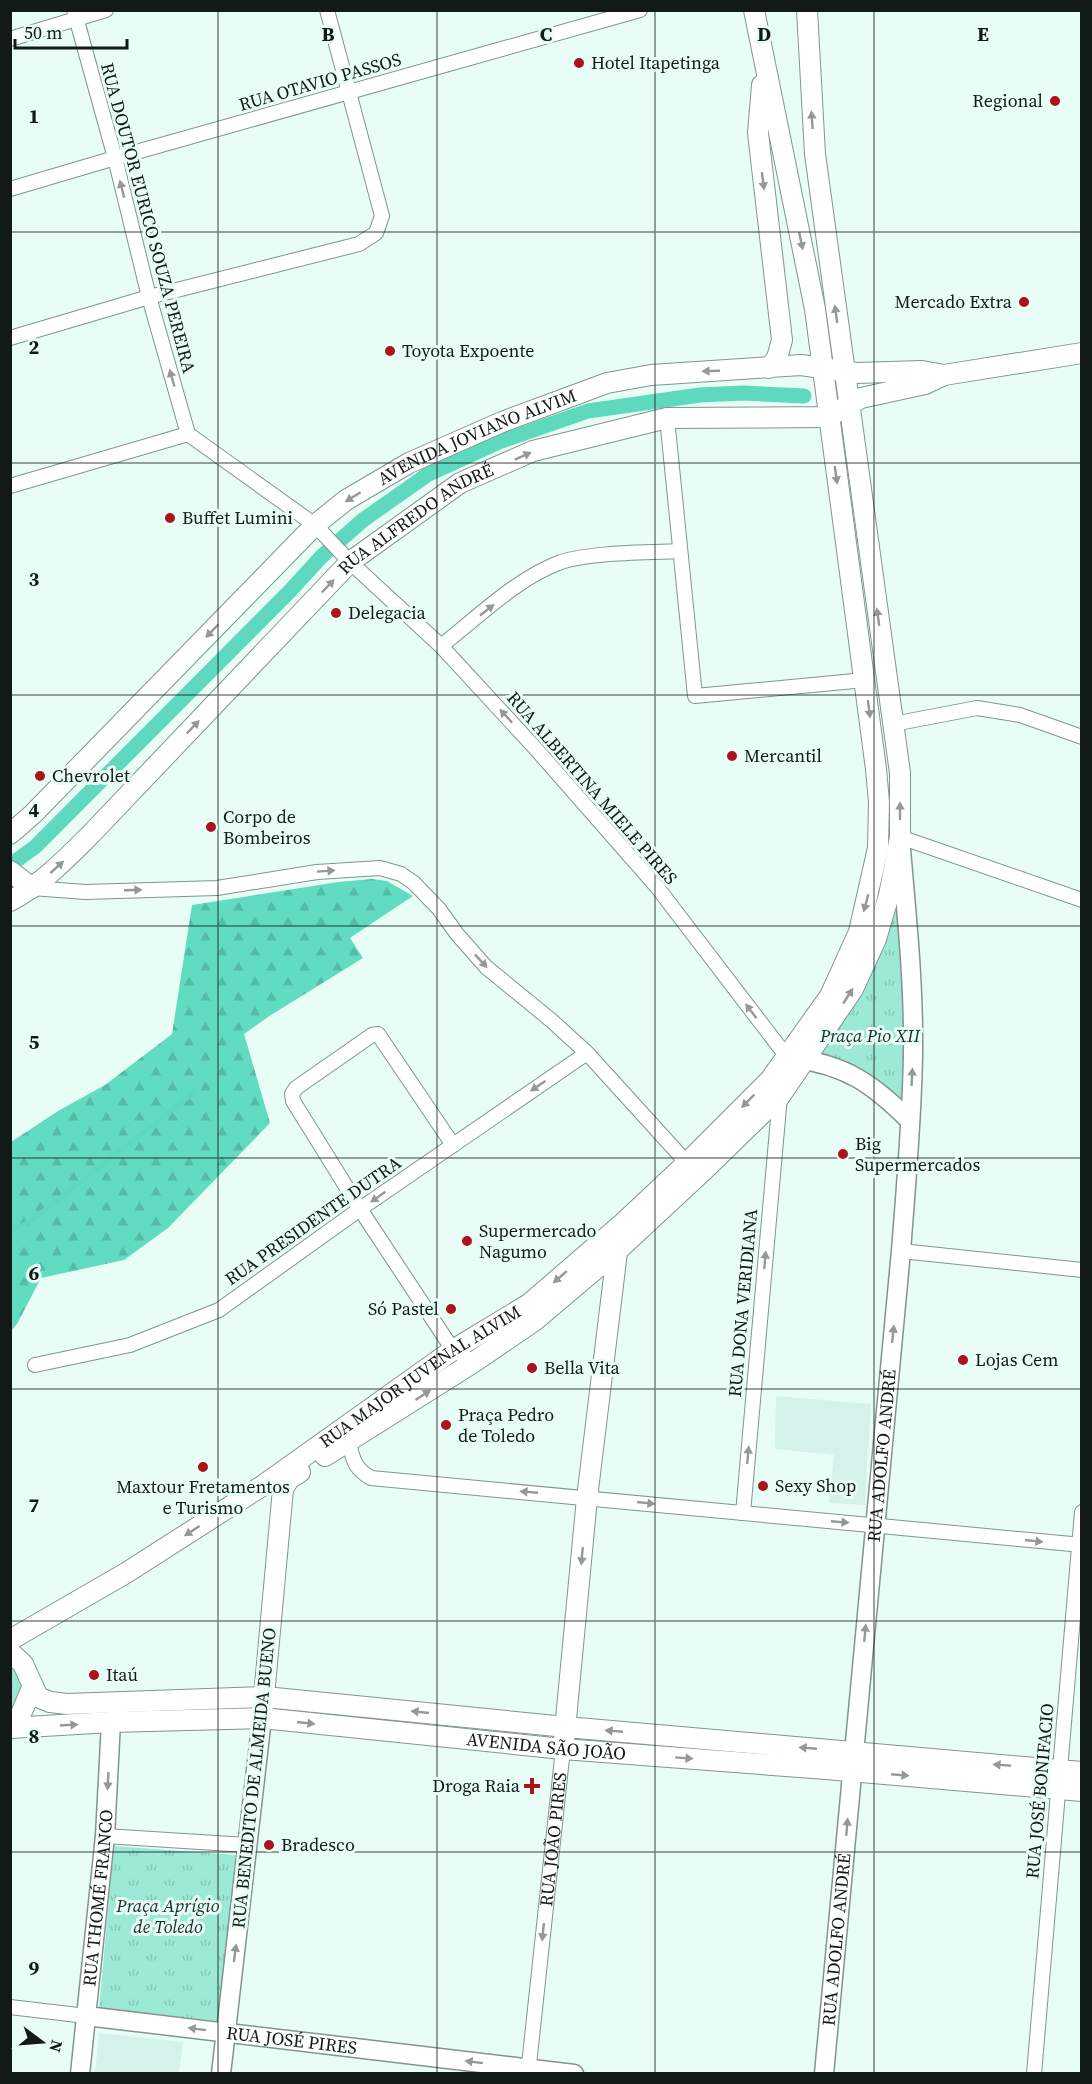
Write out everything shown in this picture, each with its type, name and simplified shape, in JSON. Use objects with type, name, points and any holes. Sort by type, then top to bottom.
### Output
[{"type":"main road","points":[[754,10],[815,309],[865,680],[879,802],[878,848],[859,932],[839,978],[796,1059]]},
{"type":"main road","points":[[796,1059],[853,990],[876,939],[889,895],[900,837],[900,773],[815,154],[807,10]]},
{"type":"main road","points":[[764,60],[758,133],[782,340],[777,358],[769,368]]},
{"type":"main road","name":"AVENIDA JOVIANO ALVIM","points":[[11,833],[321,530],[346,500],[409,464],[502,422],[607,383],[651,375],[801,365],[844,372],[922,371],[944,375],[1082,353]]},
{"type":"main road","points":[[828,417],[861,398],[925,384],[944,375]]},
{"type":"main road","name":"RUA ALFREDO ANDRÉ","points":[[10,901],[22,880],[59,866],[92,833],[348,559],[460,483],[533,451],[667,418],[828,417]]},
{"type":"main road","name":"RUA MAJOR JUVENAL ALVIM","points":[[285,1483],[453,1350],[529,1304],[623,1223],[694,1168],[780,1096],[796,1059]]},
{"type":"main road","name":"RUA MAJOR JUVENAL ALVIM","points":[[10,1640],[126,1573],[254,1491],[474,1362],[534,1321],[617,1251],[694,1168],[770,1080],[796,1059]]},
{"type":"main road","points":[[587,1498],[617,1251],[623,1223]]},
{"type":"main road","name":"RUA BENEDITO DE ALMEIDA BUENO","points":[[262,1718],[285,1483]]},
{"type":"main road","points":[[254,1491],[272,1496],[278,1503],[281,1514]]},
{"type":"main road","name":"RUA JOÃO PIRES","points":[[563,1749],[587,1498]]},
{"type":"main road","points":[[10,1652],[23,1664],[32,1688],[20,1716],[10,1728]]},
{"type":"main road","name":"AVENIDA SÃO JOÃO","points":[[32,1688],[38,1697],[50,1702],[67,1704],[265,1697],[741,1742],[853,1762]]},
{"type":"main road","name":"AVENIDA SÃO JOÃO","points":[[10,1728],[111,1722],[262,1718],[563,1749],[739,1762],[853,1762],[1059,1779],[1082,1772]]},
{"type":"main road","points":[[474,1740],[476,1718]]},
{"type":"main road","points":[[739,1762],[741,1742]]},
{"type":"main road","name":"AVENIDA SÃO JOÃO","points":[[1059,1779],[1082,1791]]},
{"type":"street","points":[[10,39],[75,15],[106,10]]},
{"type":"street","points":[[10,338],[149,297],[359,244],[376,234],[382,216],[327,10]]},
{"type":"street","name":"RUA OTAVIO PASSOS","points":[[10,189],[351,93],[596,16],[640,10]]},
{"type":"street","name":"RUA DOUTOR EURICO SOUZA PEREIRA","points":[[75,15],[115,158],[149,297],[188,434]]},
{"type":"street","points":[[667,418],[695,696],[865,680]]},
{"type":"street","points":[[10,486],[188,434]]},
{"type":"street","name":"RUA ALBERTINA MIELE PIRES","points":[[188,434],[321,530],[348,559],[441,646],[657,886],[796,1059]]},
{"type":"street","points":[[441,646],[530,576],[563,561],[594,556],[680,551]]},
{"type":"street","points":[[893,724],[977,708],[1020,715],[1082,737]]},
{"type":"street","points":[[900,837],[1082,900]]},
{"type":"street","name":"RUA ADOLFO ANDRÉ","points":[[824,2073],[902,1251],[910,1121],[913,1054],[910,956],[900,837]]},
{"type":"street","points":[[22,880],[85,892],[217,888],[316,872],[380,868],[401,874],[414,883],[439,909],[486,967],[587,1053],[694,1168]]},
{"type":"street","points":[[453,1145],[383,1038],[378,1034],[372,1035],[297,1088],[292,1094],[293,1101],[360,1209],[453,1350],[474,1362]]},
{"type":"street","name":"RUA PRESIDENTE DUTRA","points":[[35,1365],[130,1345],[219,1310],[360,1209],[587,1053]]},
{"type":"street","points":[[796,1059],[830,1065],[857,1077],[884,1095],[910,1121]]},
{"type":"street","name":"RUA DONA VERIDIANA","points":[[743,1513],[780,1096]]},
{"type":"street","points":[[902,1251],[1082,1270]]},
{"type":"street","points":[[346,1436],[353,1462],[359,1471],[371,1478],[1080,1545]]},
{"type":"street","name":"RUA JOSÉ BONIFACIO","points":[[1034,2073],[1082,1512]]},
{"type":"street","name":"RUA BENEDITO DE ALMEIDA BUENO","points":[[221,2073],[262,1718]]},
{"type":"street","name":"RUA THOMÉ FRANCO","points":[[80,2073],[105,1836],[111,1722]]},
{"type":"street","name":"RUA JOÃO PIRES","points":[[528,2071],[563,1749]]},
{"type":"street","points":[[105,1836],[247,1845]]},
{"type":"street","name":"RUA JOSÉ PIRES","points":[[10,2007],[528,2071],[574,2073]]},
{"type":"shaded area","points":[[776,1396],[871,1404],[865,1505],[829,1503],[834,1455],[775,1449]]},
{"type":"shaded area","points":[[99,2033],[183,2042],[179,2073],[95,2073]]},
{"type":"green space","name":"Praça Pio XII","points":[[899,854],[907,1116],[811,1058],[830,1030]]},
{"type":"green space","points":[[372,879],[387,881],[413,896],[350,938],[363,958],[244,1034],[270,1123],[168,1228],[124,1260],[41,1278],[11,1331],[11,1142],[58,1111],[105,1085],[172,1034],[192,905],[338,882]]},
{"type":"green space","points":[[10,1654],[27,1679],[10,1725]]},
{"type":"green space","name":"Praça Aprígio de Toledo","points":[[114,1846],[236,1855],[218,2021],[99,2008]]},
{"type":"waterway","points":[[10,865],[35,847],[290,591],[321,557],[363,520],[427,475],[499,442],[588,411],[700,395],[743,393],[804,396]]},
{"type":"waterway","points":[[10,1231],[31,1221],[196,1091]]},
{"type":"place","name":"Hotel Itapetinga","points":[[579,63]]},
{"type":"place","name":"Regional","points":[[1055,101]]},
{"type":"place","name":"Mercado Extra","points":[[1024,302]]},
{"type":"place","name":"Toyota Expoente","points":[[390,351]]},
{"type":"place","name":"Buffet Lumini","points":[[170,518]]},
{"type":"place","name":"Delegacia","points":[[336,613]]},
{"type":"place","name":"Mercantil","points":[[732,756]]},
{"type":"place","name":"Chevrolet","points":[[40,776]]},
{"type":"place","name":"Corpo de Bombeiros","points":[[211,827]]},
{"type":"place","name":"Big Supermercados","points":[[843,1154]]},
{"type":"place","name":"Supermercado Nagumo","points":[[467,1241]]},
{"type":"place","name":"Só Pastel","points":[[451,1309]]},
{"type":"place","name":"Lojas Cem","points":[[963,1360]]},
{"type":"place","name":"Bella Vita","points":[[532,1368]]},
{"type":"place","name":"Praça Pedro de Toledo","points":[[446,1425]]},
{"type":"place","name":"Maxtour Fretamentos e Turismo","points":[[203,1467]]},
{"type":"place","name":"Sexy Shop","points":[[763,1486]]},
{"type":"place","name":"Itaú","points":[[94,1675]]},
{"type":"place","name":"Droga Raia","points":[[532,1786]]},
{"type":"place","name":"Bradesco","points":[[269,1845]]}]
